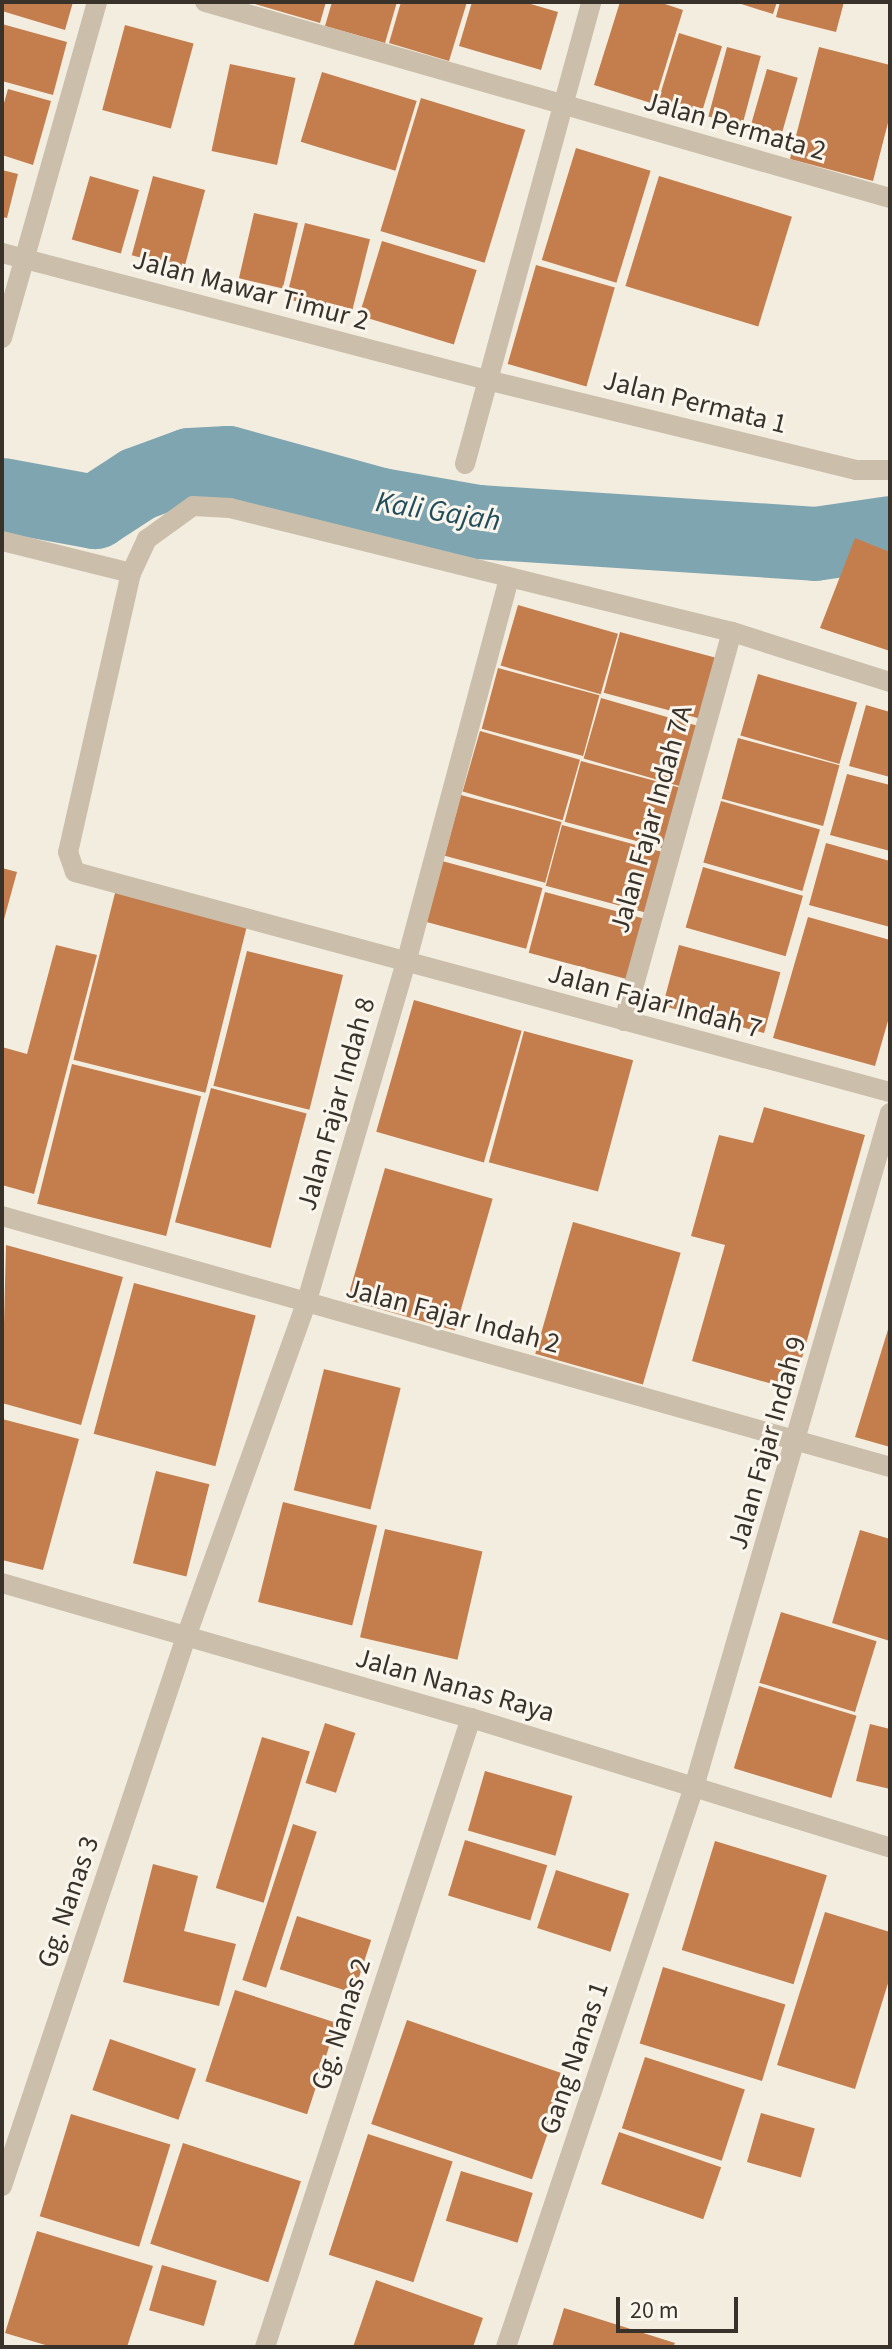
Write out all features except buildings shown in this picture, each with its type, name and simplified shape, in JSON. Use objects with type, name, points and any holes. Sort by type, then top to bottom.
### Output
[{"type":"street","points":[[2,338],[97,2]]},
{"type":"street","name":"Jalan Permata 2","points":[[205,2],[890,198]]},
{"type":"street","points":[[465,464],[591,2]]},
{"type":"street","name":"Jalan Mawar Timur 2","points":[[2,253],[487,380]]},
{"type":"street","name":"Jalan Permata 1","points":[[487,380],[856,470],[890,470]]},
{"type":"street","name":"Jalan Fajar Indah 7","points":[[890,682],[732,632],[230,508],[193,506],[147,539],[131,573],[68,862],[75,872],[890,1092]]},
{"type":"street","points":[[2,541],[131,573]]},
{"type":"street","name":"Jalan Fajar Indah 8","points":[[186,1637],[306,1304],[406,963],[509,578]]},
{"type":"street","name":"Jalan Fajar Indah 7A","points":[[624,1021],[732,632]]},
{"type":"street","name":"Jalan Fajar Indah 9","points":[[694,1787],[799,1440],[890,1113]]},
{"type":"street","name":"Jalan Fajar Indah 2","points":[[2,1216],[890,1467]]},
{"type":"street","name":"Jalan Nanas Raya","points":[[2,1583],[471,1718],[890,1848]]},
{"type":"street","name":"Gg. Nanas 3","points":[[2,2186],[186,1637]]},
{"type":"street","name":"Gg. Nanas 2","points":[[265,2347],[471,1718]]},
{"type":"street","name":"Gang Nanas 1","points":[[506,2347],[694,1787]]},
{"type":"waterway","name":"Kali Gajah","points":[[2,495],[95,512],[138,484],[190,465],[228,463],[381,505],[478,522],[815,544],[890,533]]}]
